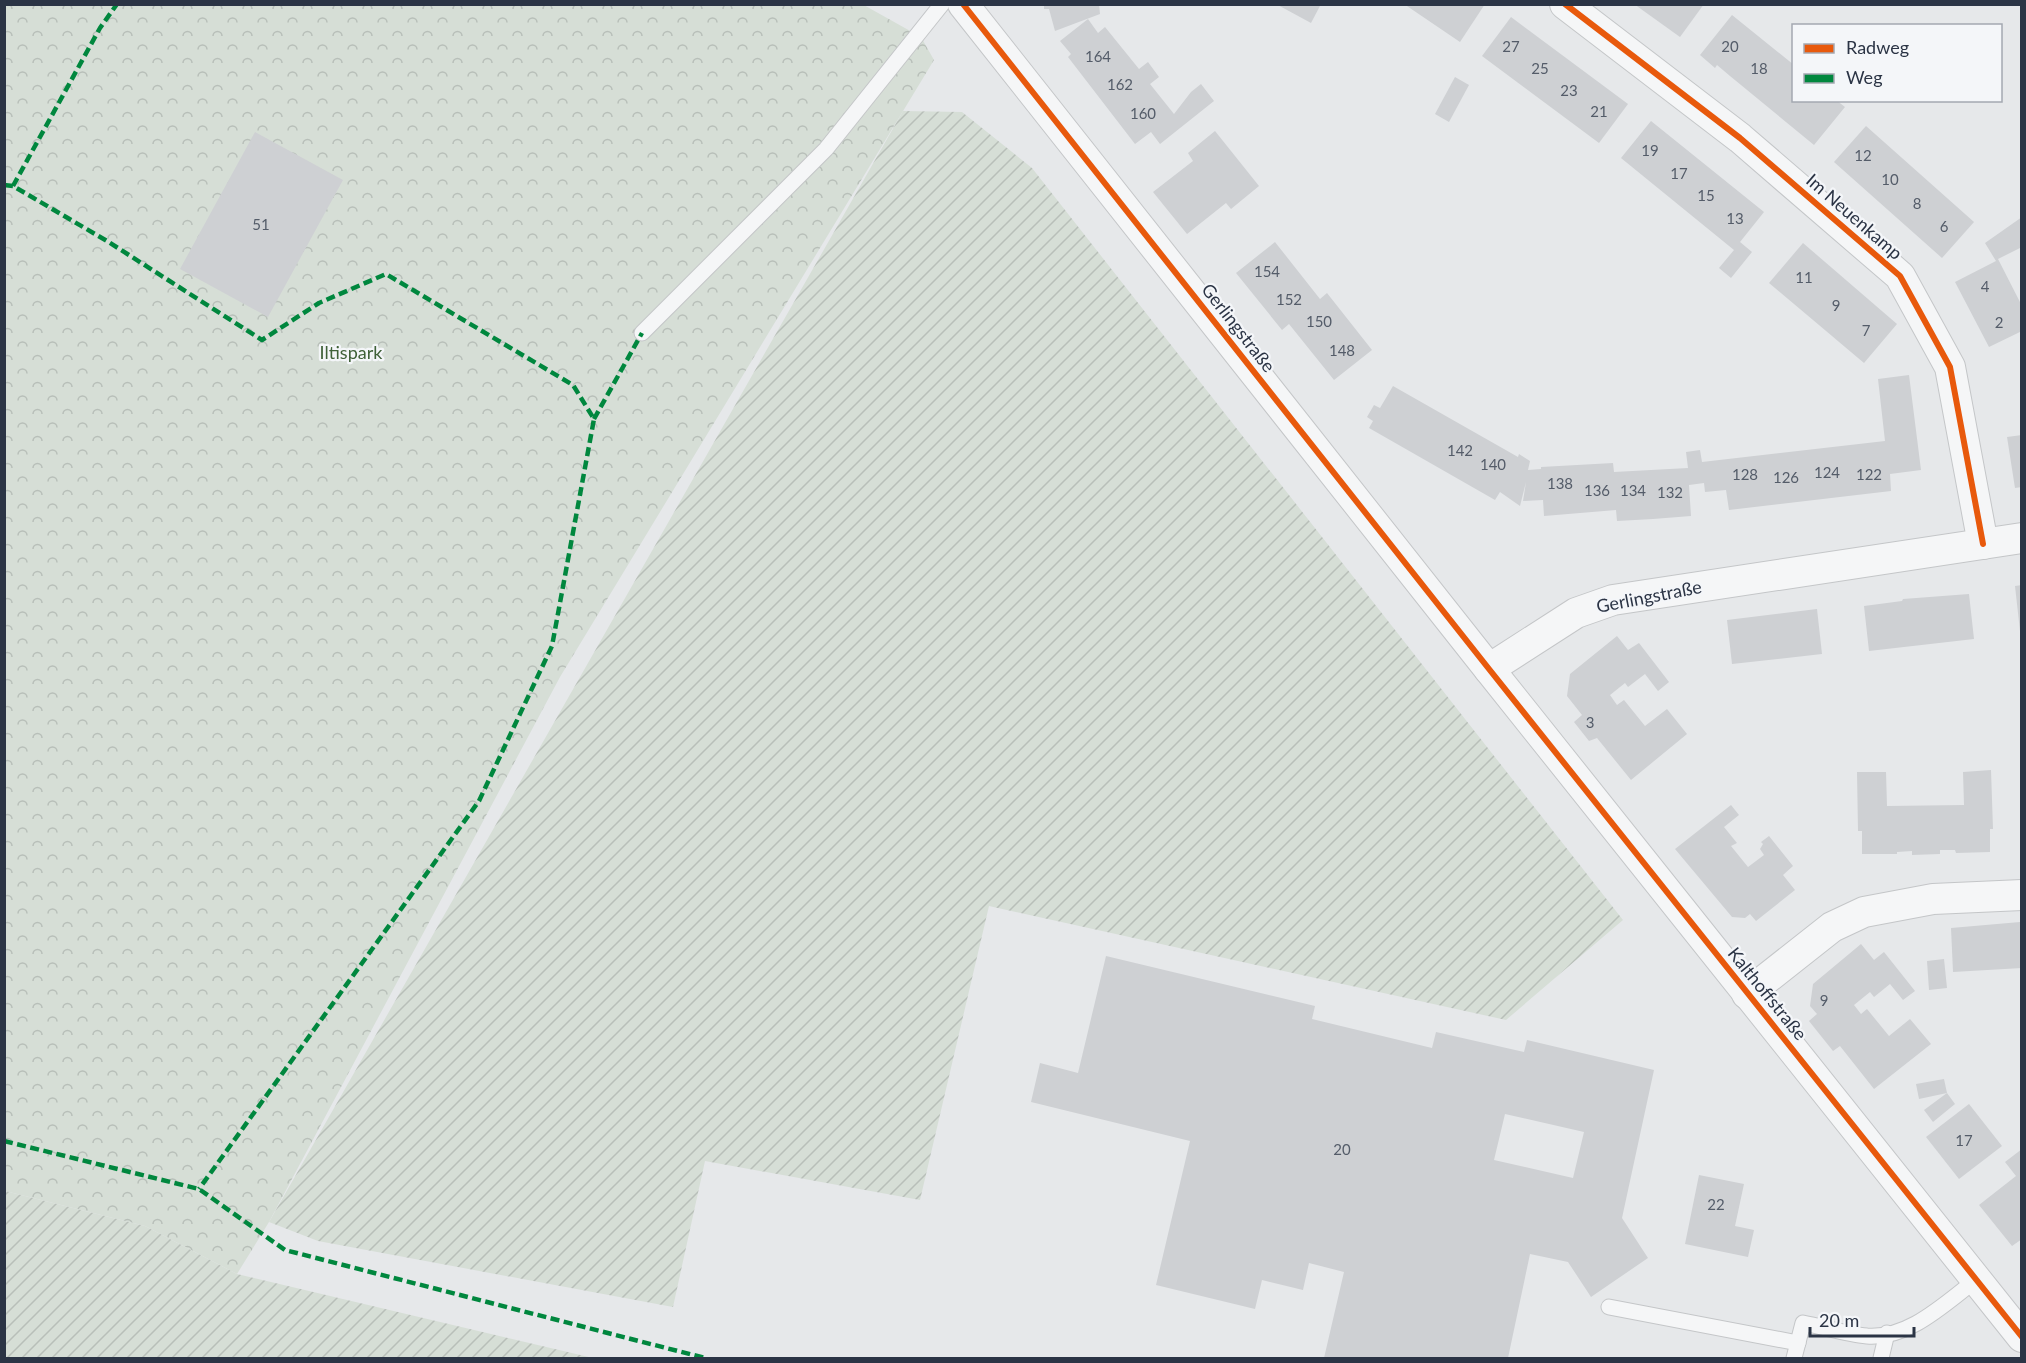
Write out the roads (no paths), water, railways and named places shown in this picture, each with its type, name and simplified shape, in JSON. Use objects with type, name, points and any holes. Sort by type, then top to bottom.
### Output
[{"type":"street","name":"Gerlingstraße","points":[[963,4],[1489,669],[1576,613],[1613,600],[2022,538]]},
{"type":"street","name":"Im Neuenkamp","points":[[1565,4],[1740,138],[1900,276],[1950,367],[1983,544]]},
{"type":"street","name":"Kalthoffstraße","points":[[1489,669],[2022,1337]]},
{"type":"street","points":[[1747,994],[1832,927],[1864,912],[1933,899],[2022,895]]},
{"type":"lane","points":[[642,333],[826,149],[942,4]]},
{"type":"lane","points":[[1794,1359],[1803,1323],[1868,1336],[1887,1333],[1917,1324],[1976,1280]]},
{"type":"lane","points":[[1609,1307],[1798,1343]]},
{"type":"lane","points":[[1881,1359],[1887,1333]]},
{"type":"park label","name":"Iltispark","points":[[351,353]]}]
